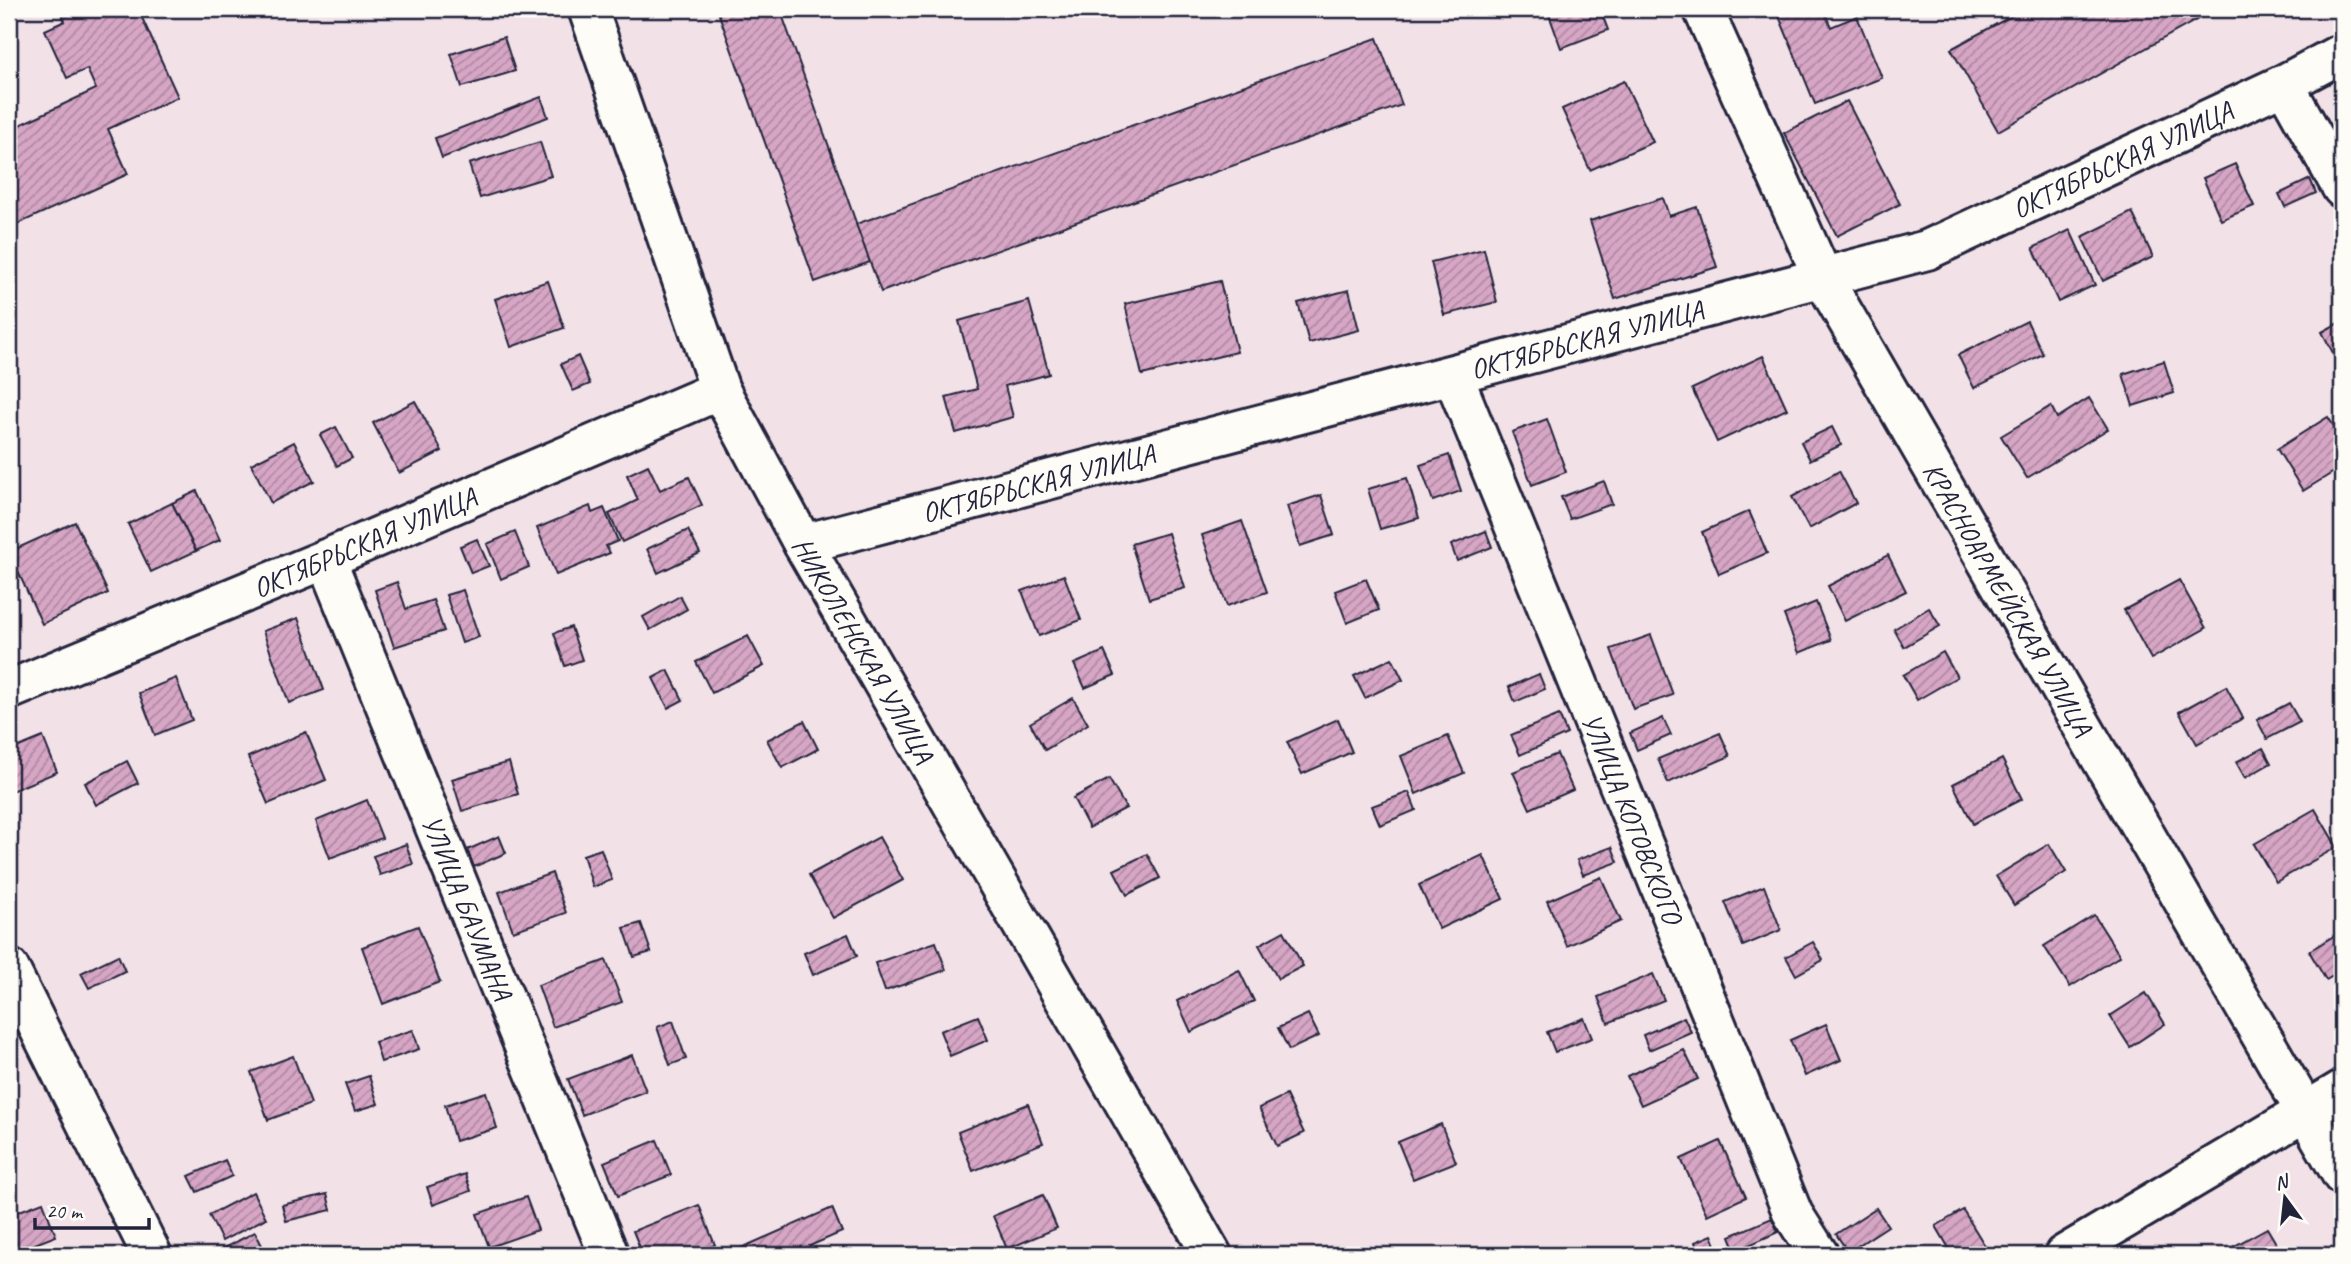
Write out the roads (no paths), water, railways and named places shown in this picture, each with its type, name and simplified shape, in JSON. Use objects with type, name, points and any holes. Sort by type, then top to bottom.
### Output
[{"type":"street","name":"НИКОЛЕНСКАЯ УЛИЦА","points":[[588,9],[720,390],[803,544],[1212,1255]]},
{"type":"street","name":"КРАСНОАРМЕЙСКАЯ УЛИЦА","points":[[1703,9],[1823,278],[2342,1175]]},
{"type":"street","name":"ОКТЯБРЬСКАЯ УЛИЦА","points":[[803,544],[1927,250],[2284,84],[2342,53]]},
{"type":"street","points":[[2284,84],[2342,188]]},
{"type":"street","name":"УЛИЦА КОТОВСКОГО","points":[[1453,375],[1793,1214],[1819,1255]]},
{"type":"street","name":"ОКТЯБРЬСКАЯ УЛИЦА","points":[[9,690],[326,559],[720,390]]},
{"type":"street","name":"УЛИЦА БАУМАНА","points":[[326,559],[609,1255]]},
{"type":"street","points":[[9,968],[152,1255]]},
{"type":"street","points":[[2064,1255],[2342,1090]]}]
